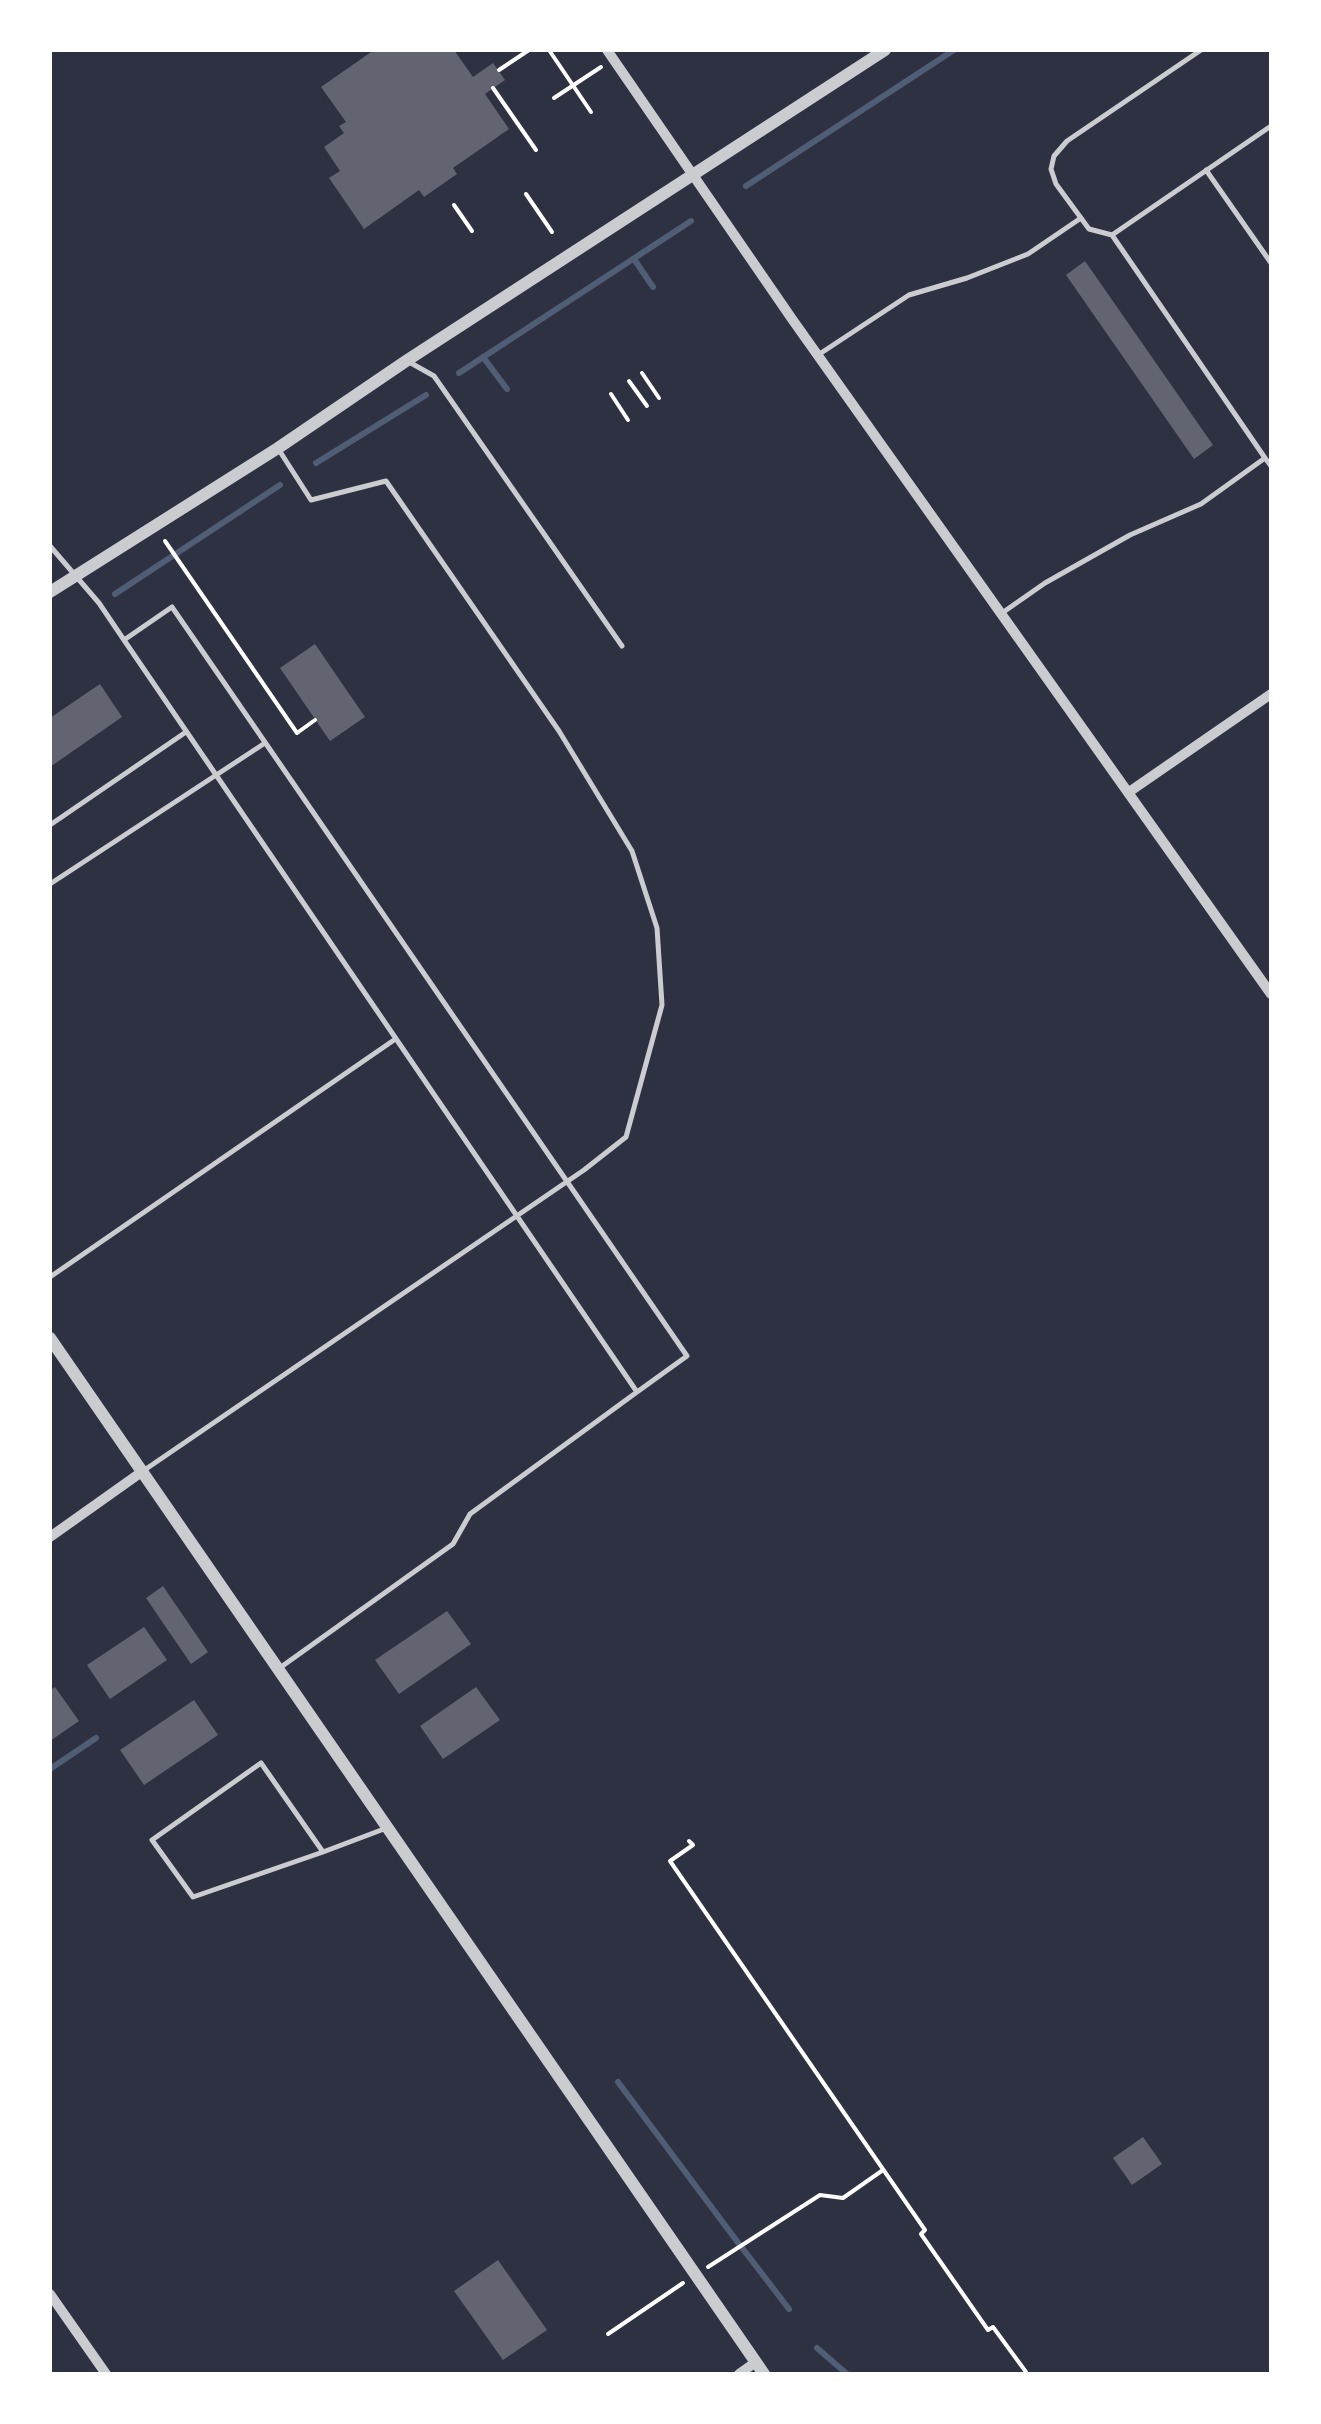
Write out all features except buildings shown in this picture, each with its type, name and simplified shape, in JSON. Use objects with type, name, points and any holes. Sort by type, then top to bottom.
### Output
[{"type":"street","points":[[50,592],[278,448],[406,360],[884,50]]},
{"type":"street","points":[[610,54],[818,355],[1266,976],[1271,994]]},
{"type":"street","points":[[1130,792],[1271,694]]},
{"type":"street","points":[[50,1338],[760,2368],[739,2374]]},
{"type":"street","points":[[50,1537],[143,1471]]},
{"type":"street","points":[[50,2294],[106,2374]]},
{"type":"lane","points":[[1201,50],[1067,141],[1054,156],[1051,169],[1056,184],[1090,229],[1112,235],[1271,466]]},
{"type":"lane","points":[[1112,235],[1271,126]]},
{"type":"lane","points":[[1206,170],[1271,263]]},
{"type":"lane","points":[[818,355],[909,295],[1028,254],[1081,218]]},
{"type":"lane","points":[[406,360],[434,376],[622,646]]},
{"type":"lane","points":[[143,1471],[567,1182],[626,1137],[662,1005],[657,928],[632,851],[558,731],[386,481],[312,500],[278,448]]},
{"type":"lane","points":[[1002,613],[1045,582],[1130,534],[1201,504],[1265,458]]},
{"type":"lane","points":[[50,546],[124,640],[637,1392]]},
{"type":"lane","points":[[124,640],[172,607],[687,1356],[470,1514],[453,1544],[278,1669]]},
{"type":"lane","points":[[50,825],[186,732]]},
{"type":"lane","points":[[50,884],[266,743]]},
{"type":"lane","points":[[50,1276],[394,1040]]},
{"type":"lane","points":[[323,1852],[262,1763],[152,1840],[193,1897],[323,1852],[387,1828]]},
{"type":"path","points":[[499,70],[529,50]]},
{"type":"path","points":[[549,50],[592,112]]},
{"type":"path","points":[[554,98],[610,54]]},
{"type":"path","points":[[493,88],[536,150]]},
{"type":"path","points":[[526,194],[552,232]]},
{"type":"path","points":[[454,205],[472,231]]},
{"type":"path","points":[[642,372],[660,398]]},
{"type":"path","points":[[629,381],[647,406]]},
{"type":"path","points":[[610,394],[628,420]]},
{"type":"path","points":[[168,545],[296,733],[315,720]]},
{"type":"path","points":[[689,1840],[693,1845],[670,1861],[925,2230],[921,2234],[988,2330],[993,2326],[1026,2372]]},
{"type":"path","points":[[608,2334],[820,2195],[843,2198],[883,2170]]},
{"type":"waterway","points":[[746,186],[954,50]]},
{"type":"waterway","points":[[459,373],[691,221]]},
{"type":"waterway","points":[[634,259],[653,287]]},
{"type":"waterway","points":[[483,357],[507,389]]},
{"type":"waterway","points":[[316,463],[426,395]]},
{"type":"waterway","points":[[115,594],[280,485]]},
{"type":"waterway","points":[[50,1769],[96,1738]]},
{"type":"waterway","points":[[618,2082],[739,2244]]},
{"type":"waterway","points":[[743,2249],[789,2309]]},
{"type":"waterway","points":[[817,2348],[847,2374]]}]
